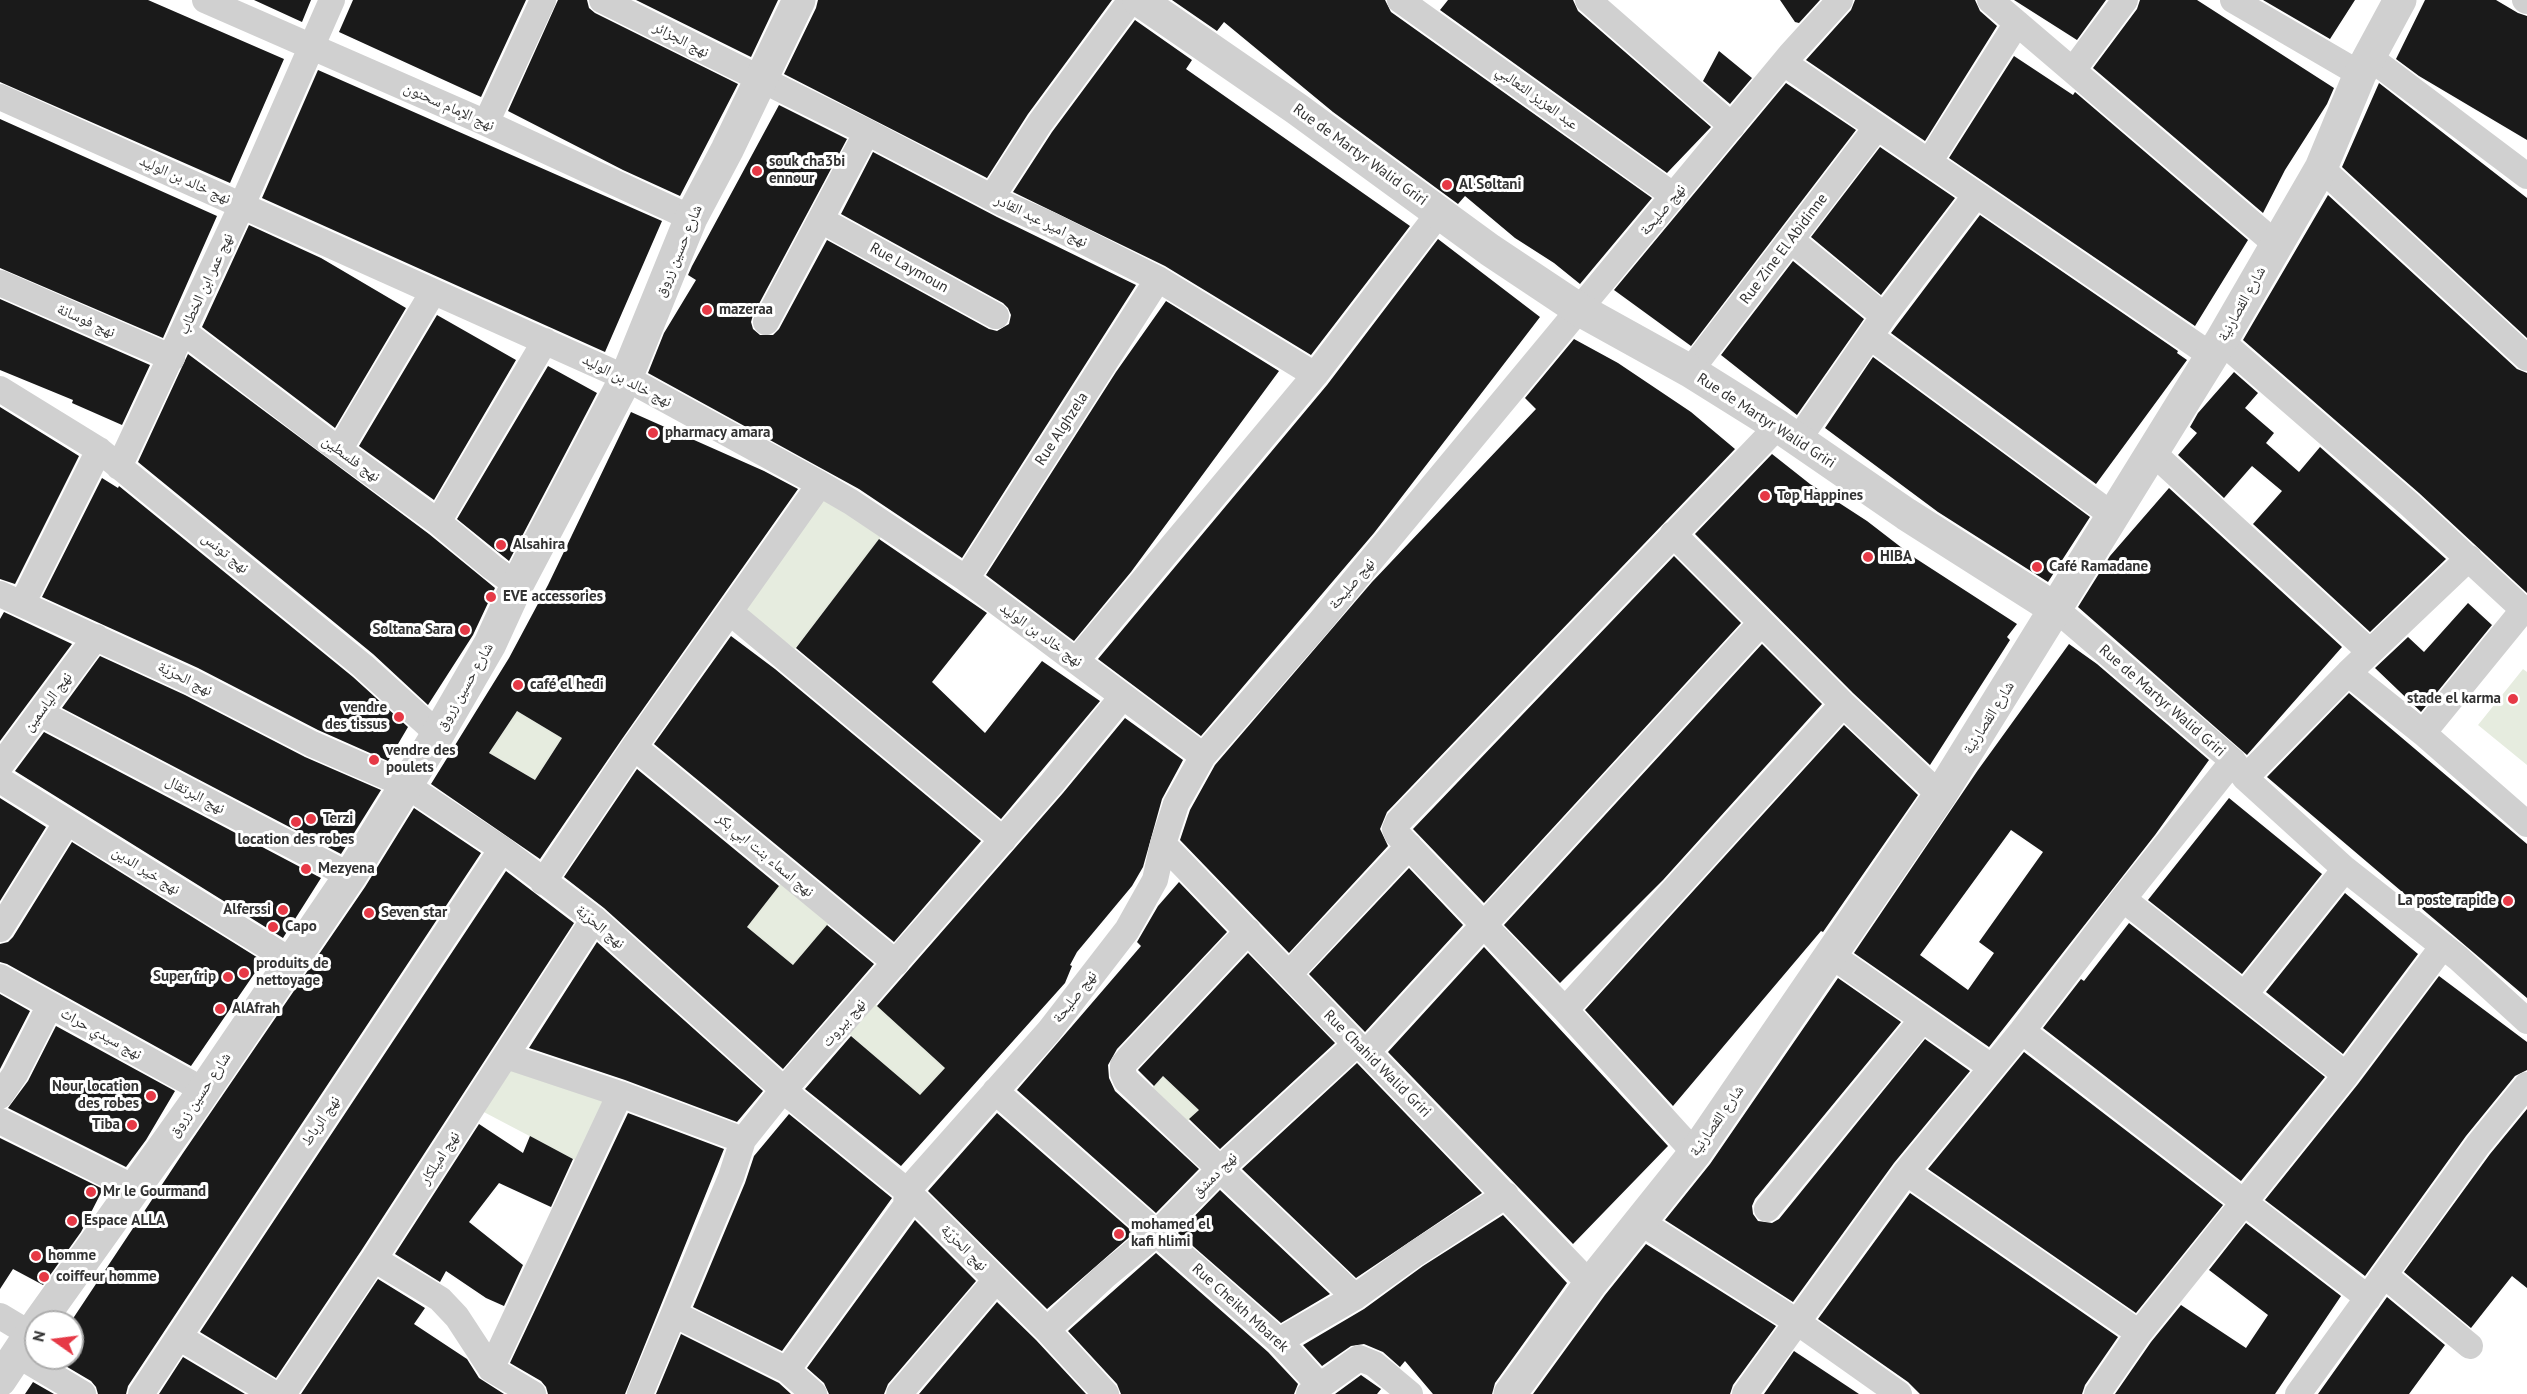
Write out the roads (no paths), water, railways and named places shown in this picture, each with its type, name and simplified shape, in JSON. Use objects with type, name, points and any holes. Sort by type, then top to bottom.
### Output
[{"type":"street","name":"نهج الإمام سحنون","points":[[204,0],[486,123],[691,218]]},
{"type":"street","name":"نهج عمر ابن الخطاب","points":[[119,466],[184,332],[332,0]]},
{"type":"street","points":[[486,123],[543,0]]},
{"type":"street","name":"نهج الجزائر","points":[[602,0],[760,80]]},
{"type":"street","name":"شارع حسين زروق","points":[[49,1310],[136,1189],[350,876],[438,734],[490,644],[518,585],[626,378],[691,218],[727,150],[799,0]]},
{"type":"street","points":[[992,197],[1040,123],[1131,0]]},
{"type":"street","name":"Rue de Martyr Walid Griri","points":[[1139,0],[1297,109],[1438,213],[1580,310],[1690,372],[1788,433],[1906,514],[2057,610],[2239,770],[2345,869],[2443,946],[2527,1021]]},
{"type":"street","name":"عبد العزيز الثعالبي","points":[[1400,0],[1674,196]]},
{"type":"street","points":[[1588,0],[1732,126]]},
{"type":"street","name":"نهج صليحة","points":[[907,1191],[1049,1031],[1128,930],[1155,880],[1162,844],[1176,804],[1203,756],[1320,622],[1784,63],[1840,0]]},
{"type":"street","points":[[1990,0],[2276,244]]},
{"type":"street","points":[[2073,70],[2125,0]]},
{"type":"street","points":[[2233,0],[2364,66],[2527,176]]},
{"type":"street","name":"شارع القصارنية","points":[[1510,1394],[1590,1284],[1695,1153],[1940,795],[2057,610],[2112,515],[2217,348],[2321,168],[2364,66],[2400,0]]},
{"type":"street","points":[[1929,162],[2017,23]]},
{"type":"street","points":[[1784,63],[1976,195],[2217,348],[2469,558],[2525,611],[2423,733]]},
{"type":"street","name":"نهج امير عبد القادر","points":[[760,80],[1158,279],[1316,375]]},
{"type":"street","name":"نهج خالد بن الوليد","points":[[0,97],[626,378],[820,484],[851,502],[966,579],[1203,756]]},
{"type":"street","name":"Rue Zine El Abidinne","points":[[1690,372],[1877,127]]},
{"type":"street","points":[[766,322],[867,132]]},
{"type":"street","points":[[2321,168],[2527,358]]},
{"type":"street","points":[[1695,1153],[1484,924],[1397,834],[1395,829],[1398,822],[1673,534],[1788,433],[1877,327],[1976,195]]},
{"type":"street","points":[[1076,661],[1316,375],[1438,213]]},
{"type":"street","name":"Rue Laymoun","points":[[821,220],[996,316]]},
{"type":"street","points":[[1791,240],[1877,327],[2112,515]]},
{"type":"street","name":"Rue Alghzela","points":[[966,579],[1158,279]]},
{"type":"street","name":"نهج فوسانة","points":[[0,283],[172,358]]},
{"type":"street","points":[[339,450],[433,292]]},
{"type":"street","name":"نهج فلسطين","points":[[184,332],[438,522],[492,567],[518,585]]},
{"type":"street","points":[[438,522],[545,341]]},
{"type":"street","name":"نهج تونس","points":[[0,389],[99,450],[363,666],[438,734]]},
{"type":"street","points":[[7,601],[99,450]]},
{"type":"street","points":[[2152,452],[2370,652]]},
{"type":"street","points":[[543,882],[634,747],[820,484]]},
{"type":"street","points":[[1673,534],[1843,704],[1940,795]]},
{"type":"street","points":[[1745,1394],[1906,1172],[2022,1031],[2123,899],[2239,770],[2348,673],[2469,558]]},
{"type":"street","name":"نهج الحرّيّة","points":[[7,601],[96,637],[192,682],[312,744],[406,785],[501,849],[594,919],[795,1100],[907,1191],[1047,1330],[1106,1394]]},
{"type":"street","points":[[730,612],[1003,840]]},
{"type":"street","name":"نهج دمشق","points":[[1047,1330],[1105,1276],[1157,1233],[1220,1169],[1361,1048],[1484,924],[1761,623]]},
{"type":"street","name":"نهج الياسمين","points":[[0,766],[96,637]]},
{"type":"street","points":[[2348,673],[2423,733],[2527,824]]},
{"type":"street","name":"نهج بيروت","points":[[640,1394],[731,1177],[743,1140],[775,1100],[1003,840],[1123,696]]},
{"type":"street","points":[[1564,1010],[1843,704]]},
{"type":"street","name":"نهج البرتقال","points":[[40,713],[350,876]]},
{"type":"street","name":"نهج اسماء بنت ابي بكر","points":[[634,747],[896,963]]},
{"type":"street","name":"نهج خير الدين","points":[[0,780],[291,962]]},
{"type":"street","points":[[0,929],[67,822]]},
{"type":"street","name":"Rue Chahid Walid Griri","points":[[1162,844],[1506,1195],[1590,1284]]},
{"type":"street","points":[[1290,973],[1409,846]]},
{"type":"street","name":"نهج الرباط","points":[[141,1394],[501,849]]},
{"type":"street","points":[[2245,994],[2345,869]]},
{"type":"street","points":[[2123,899],[2346,1075]]},
{"type":"street","name":"نهج اميلكار","points":[[283,1394],[374,1259],[594,919]]},
{"type":"street","points":[[1248,931],[1123,1065],[1123,1073],[1126,1080],[1355,1297]]},
{"type":"street","points":[[2097,1394],[2139,1333],[2346,1075],[2443,946]]},
{"type":"street","points":[[1831,955],[1991,1067]]},
{"type":"street","name":"نهج سيدي حراث","points":[[0,977],[202,1090]]},
{"type":"street","points":[[0,1096],[15,1074],[50,1005]]},
{"type":"street","points":[[1767,1209],[1922,1020]]},
{"type":"street","points":[[2022,1031],[2368,1298]]},
{"type":"street","points":[[506,1056],[620,1094],[743,1140]]},
{"type":"street","points":[[2298,1394],[2478,1145],[2527,1085]]},
{"type":"street","name":"Rue Cheikh Mbarek","points":[[995,1091],[1279,1341],[1315,1390]]},
{"type":"street","points":[[491,1369],[620,1094]]},
{"type":"street","points":[[0,1121],[136,1189]]},
{"type":"street","points":[[1906,1172],[2139,1333]]},
{"type":"street","points":[[787,1370],[906,1206],[907,1191]]},
{"type":"street","points":[[1279,1341],[1355,1297],[1415,1254],[1506,1195]]},
{"type":"street","points":[[1641,1223],[1797,1322],[1899,1394]]},
{"type":"street","points":[[374,1259],[440,1299],[457,1317],[491,1369],[533,1394]]},
{"type":"street","points":[[2384,1275],[2470,1346]]},
{"type":"street","points":[[899,1394],[996,1280]]},
{"type":"street","points":[[674,1314],[787,1370],[814,1394]]},
{"type":"street","points":[[0,1316],[24,1342]]},
{"type":"street","points":[[179,1337],[274,1394]]},
{"type":"street","points":[[1315,1390],[1359,1358],[1374,1364],[1410,1394]]},
{"type":"street","points":[[56,1370],[83,1394]]},
{"type":"place","name":"souk cha3bi ennour","points":[[757,171]]},
{"type":"place","name":"Al Soltani","points":[[1447,185]]},
{"type":"place","name":"mazeraa","points":[[707,310]]},
{"type":"place","name":"pharmacy amara","points":[[653,433]]},
{"type":"place","name":"Top Happines","points":[[1765,496]]},
{"type":"place","name":"Alsahira","points":[[501,545]]},
{"type":"place","name":"HIBA","points":[[1868,557]]},
{"type":"place","name":"Café Ramadane","points":[[2037,567]]},
{"type":"place","name":"EVE accessories","points":[[491,597]]},
{"type":"place","name":"Soltana Sara","points":[[465,630]]},
{"type":"place","name":"café el hedi","points":[[518,685]]},
{"type":"place","name":"stade el karma","points":[[2513,699]]},
{"type":"place","name":"vendre des tissus","points":[[399,717]]},
{"type":"place","name":"vendre des poulets","points":[[374,760]]},
{"type":"place","name":"Terzi","points":[[311,819]]},
{"type":"place","name":"location des robes","points":[[296,822]]},
{"type":"place","name":"Mezyena","points":[[306,869]]},
{"type":"place","name":"La poste rapide","points":[[2508,901]]},
{"type":"place","name":"Alferssi","points":[[283,910]]},
{"type":"place","name":"Seven star","points":[[369,913]]},
{"type":"place","name":"Capo","points":[[273,927]]},
{"type":"place","name":"produits de nettoyage","points":[[244,973]]},
{"type":"place","name":"Super frip","points":[[228,977]]},
{"type":"place","name":"AlAfrah","points":[[220,1009]]},
{"type":"place","name":"Nour location des robes","points":[[151,1096]]},
{"type":"place","name":"Tiba","points":[[132,1125]]},
{"type":"place","name":"Mr le Gourmand","points":[[91,1192]]},
{"type":"place","name":"Espace ALLA","points":[[72,1221]]},
{"type":"place","name":"mohamed el kafi hlimi","points":[[1119,1234]]},
{"type":"place","name":"homme","points":[[36,1256]]},
{"type":"place","name":"coiffeur homme","points":[[44,1277]]}]
